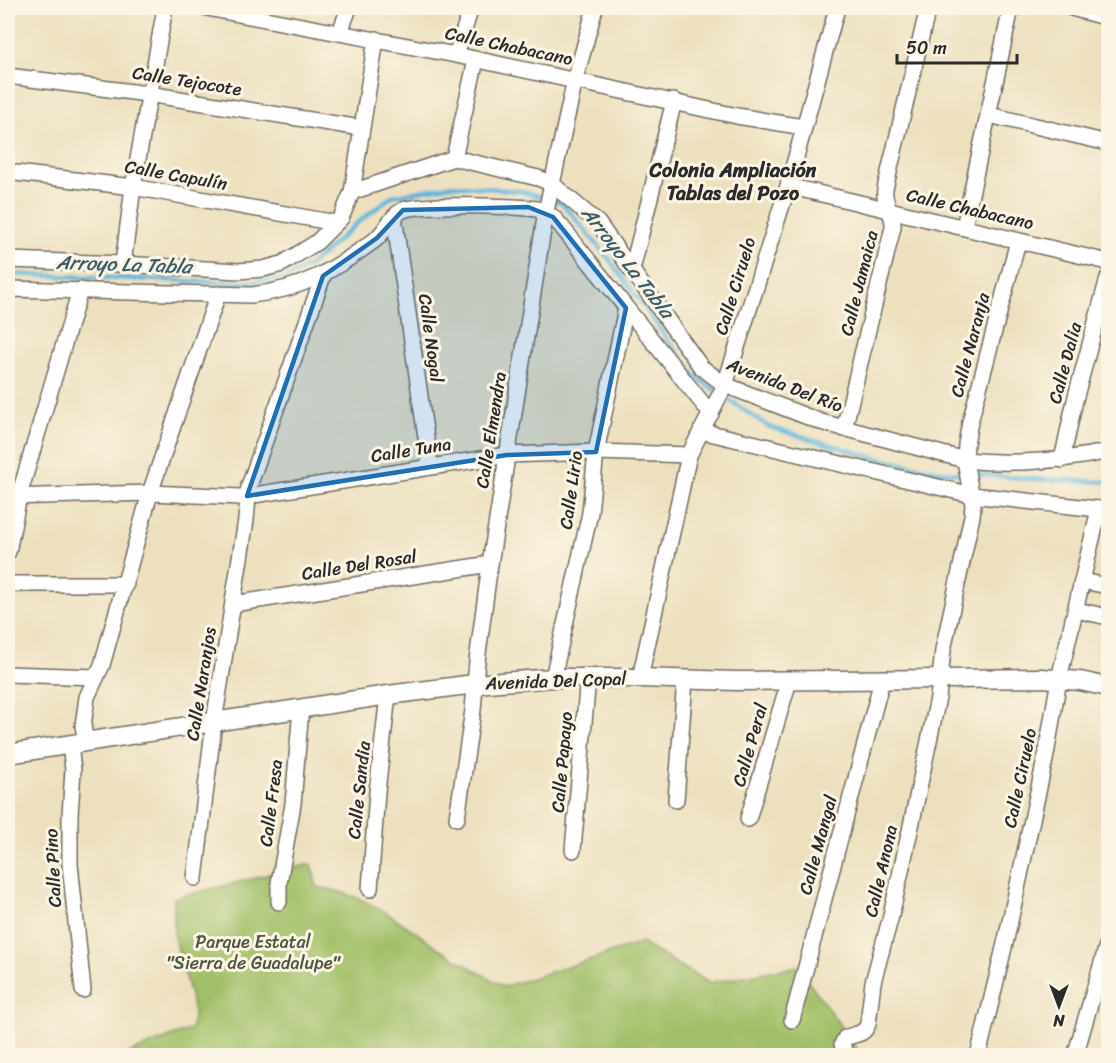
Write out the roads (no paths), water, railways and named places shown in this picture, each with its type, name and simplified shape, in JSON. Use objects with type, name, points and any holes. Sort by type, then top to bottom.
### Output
[{"type":"street","points":[[123,264],[148,94],[165,8]]},
{"type":"street","name":"Calle Chabacano","points":[[207,8],[456,55],[803,128]]},
{"type":"street","points":[[340,32],[349,8]]},
{"type":"street","points":[[456,55],[471,8]]},
{"type":"street","name":"Calle Elmendra","points":[[457,818],[473,710],[490,564],[545,212],[575,80],[595,8]]},
{"type":"street","name":"Calle Ciruelo","points":[[640,678],[689,455],[719,397],[788,186],[837,8]]},
{"type":"street","name":"Calle Jamaica","points":[[844,429],[893,227],[894,218],[885,200],[885,189],[928,8]]},
{"type":"street","points":[[964,227],[1011,8]]},
{"type":"street","points":[[1072,8],[1107,14]]},
{"type":"street","points":[[8,260],[238,271],[263,269],[282,264],[300,254],[317,242],[336,223],[347,207],[352,192],[376,39]]},
{"type":"street","points":[[352,192],[454,158],[476,60]]},
{"type":"street","name":"Calle Tejocote","points":[[8,76],[148,94],[361,128]]},
{"type":"street","points":[[632,270],[674,101]]},
{"type":"street","points":[[989,115],[1108,143]]},
{"type":"street","name":"Avenida Del Río","points":[[454,158],[538,178],[598,223],[701,367],[719,397],[821,422],[966,464],[1062,460],[1105,452]]},
{"type":"street","name":"Calle Capulín","points":[[8,172],[133,187],[336,223]]},
{"type":"street","name":"Calle Chabacano","points":[[788,186],[1108,262]]},
{"type":"street","points":[[8,289],[269,293],[295,287],[323,276],[377,238],[394,217],[403,210],[423,207],[528,207],[545,212],[561,226],[626,308],[719,397]]},
{"type":"street","name":"Calle Nogal","points":[[394,217],[430,465]]},
{"type":"street","name":"Calle Naranja","points":[[966,464],[970,423],[1018,241]]},
{"type":"street","points":[[247,496],[251,477],[323,276]]},
{"type":"street","name":"Calle Dalia","points":[[1062,460],[1075,400],[1108,278]]},
{"type":"street","points":[[8,552],[13,496],[80,290]]},
{"type":"street","points":[[78,743],[87,697],[102,665],[150,494],[218,294]]},
{"type":"street","name":"Calle Lirio","points":[[553,678],[590,513],[596,452],[626,308]]},
{"type":"street","points":[[702,431],[970,490],[1104,509]]},
{"type":"street","name":"Calle Tuna","points":[[13,496],[150,494],[247,496],[430,465],[507,455],[596,452],[689,455]]},
{"type":"street","points":[[939,678],[972,516],[966,464]]},
{"type":"street","name":"Calle Naranjos","points":[[195,879],[214,722],[247,496]]},
{"type":"street","name":"Calle Ciruelo","points":[[978,1056],[1015,901],[1046,755],[1059,679],[1082,581],[1104,509]]},
{"type":"street","name":"Calle Del Rosal","points":[[233,604],[490,564]]},
{"type":"street","points":[[1082,581],[1108,586]]},
{"type":"street","points":[[8,584],[126,584]]},
{"type":"street","points":[[1076,610],[1108,617]]},
{"type":"street","points":[[8,674],[96,677]]},
{"type":"street","name":"Calle Papayo","points":[[573,850],[588,677]]},
{"type":"street","name":"Avenida Del Copal","points":[[8,754],[388,695],[475,684],[553,678],[789,681],[939,678],[1059,679],[1108,687]]},
{"type":"street","name":"Calle Anona","points":[[846,1056],[842,1044],[845,1038],[860,1034],[866,1030],[868,1024],[873,982],[891,916],[911,826],[938,698],[939,678]]},
{"type":"street","points":[[676,800],[686,680]]},
{"type":"street","name":"Calle Mangal","points":[[792,1020],[882,680]]},
{"type":"street","name":"Calle Peral","points":[[748,819],[789,681]]},
{"type":"street","name":"Calle Sandia","points":[[370,889],[377,792],[388,695]]},
{"type":"street","name":"Calle Fresa","points":[[279,902],[279,883],[293,804],[301,708]]},
{"type":"street","name":"Calle Pino","points":[[78,743],[73,770],[70,815],[70,864],[83,990]]},
{"type":"street","points":[[1075,1056],[1108,942]]},
{"type":"waterway","name":"Arroyo La Tabla","points":[[8,274],[238,283],[285,279],[309,266],[356,224],[392,196],[453,185],[520,191],[562,203],[609,259],[697,378],[769,427],[872,457],[943,472],[1108,482]]},
{"type":"district","name":"Colonia Ampliación Tablas del Pozo","points":[[733,182]]},
{"type":"park label","name":"Parque Estatal \"Sierra de Guadalupe\"","points":[[253,952]]}]
